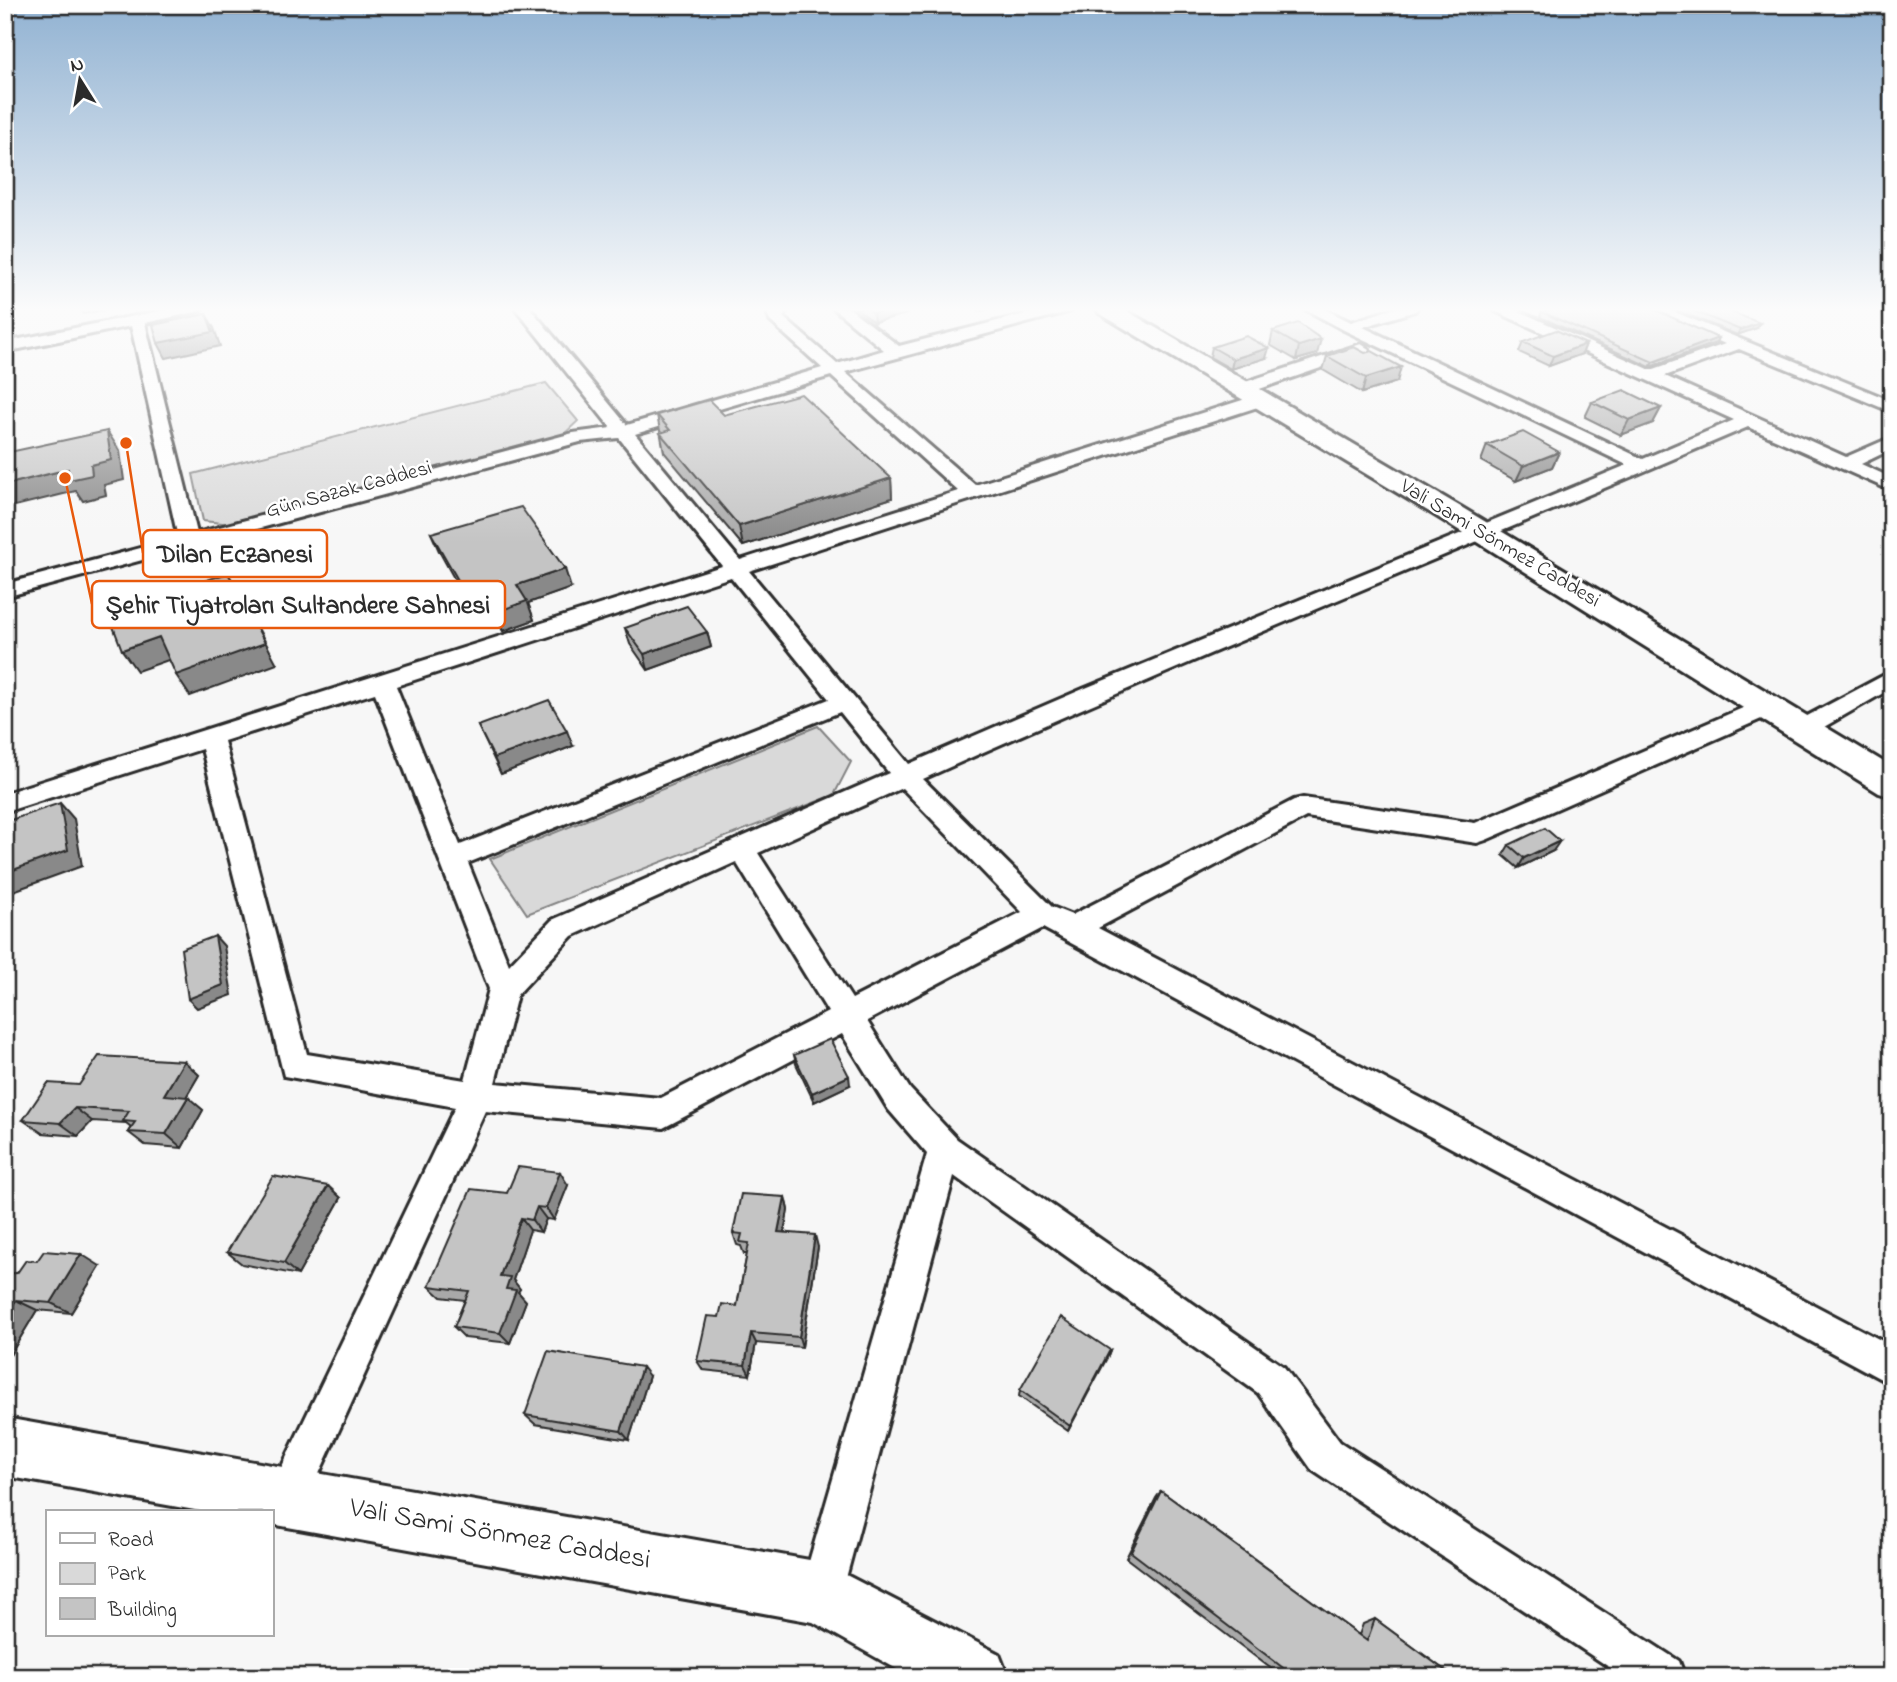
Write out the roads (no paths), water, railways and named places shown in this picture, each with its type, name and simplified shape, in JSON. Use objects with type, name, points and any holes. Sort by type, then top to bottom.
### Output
[{"type":"main road","name":"Vali Sami Sönmez Caddesi","points":[[1239,386],[1484,533],[1892,784]]},
{"type":"main road","name":"Vali Sami Sönmez Caddesi","points":[[5,1447],[821,1593],[976,1677]]},
{"type":"street","points":[[153,386],[189,543]]},
{"type":"street","points":[[585,386],[905,776],[1042,915],[1073,928],[1892,1366]]},
{"type":"street","name":"Gün Sazak Caddesi","points":[[5,608],[579,450],[622,432],[778,386]]},
{"type":"street","points":[[853,386],[971,492]]},
{"type":"street","points":[[5,803],[971,492],[1271,386]]},
{"type":"street","points":[[1472,386],[1641,465]]},
{"type":"street","points":[[1674,386],[1892,485]]},
{"type":"street","points":[[1842,386],[1892,407]]},
{"type":"street","points":[[288,1497],[476,1096],[504,989],[562,928],[1091,694],[1484,533],[1749,420]]},
{"type":"street","name":"Gün Sazak Caddesi","points":[[5,591],[579,437],[622,432]]},
{"type":"street","points":[[1847,464],[1892,442]]},
{"type":"street","points":[[1802,729],[1892,678]]},
{"type":"street","points":[[383,683],[504,989]]},
{"type":"street","points":[[451,859],[844,702]]},
{"type":"street","points":[[1073,928],[1303,807],[1477,833],[1767,707]]},
{"type":"street","points":[[211,737],[295,1066],[476,1096],[663,1113],[1042,915]]},
{"type":"street","points":[[742,850],[899,1099],[945,1150],[1271,1380],[1326,1456],[1663,1677]]},
{"type":"street","points":[[821,1593],[945,1150]]},
{"type":"place","name":"Dilan Eczanesi","points":[[126,443]]},
{"type":"place","name":"Şehir Tiyatroları Sultandere Sahnesi","points":[[65,478]]}]
